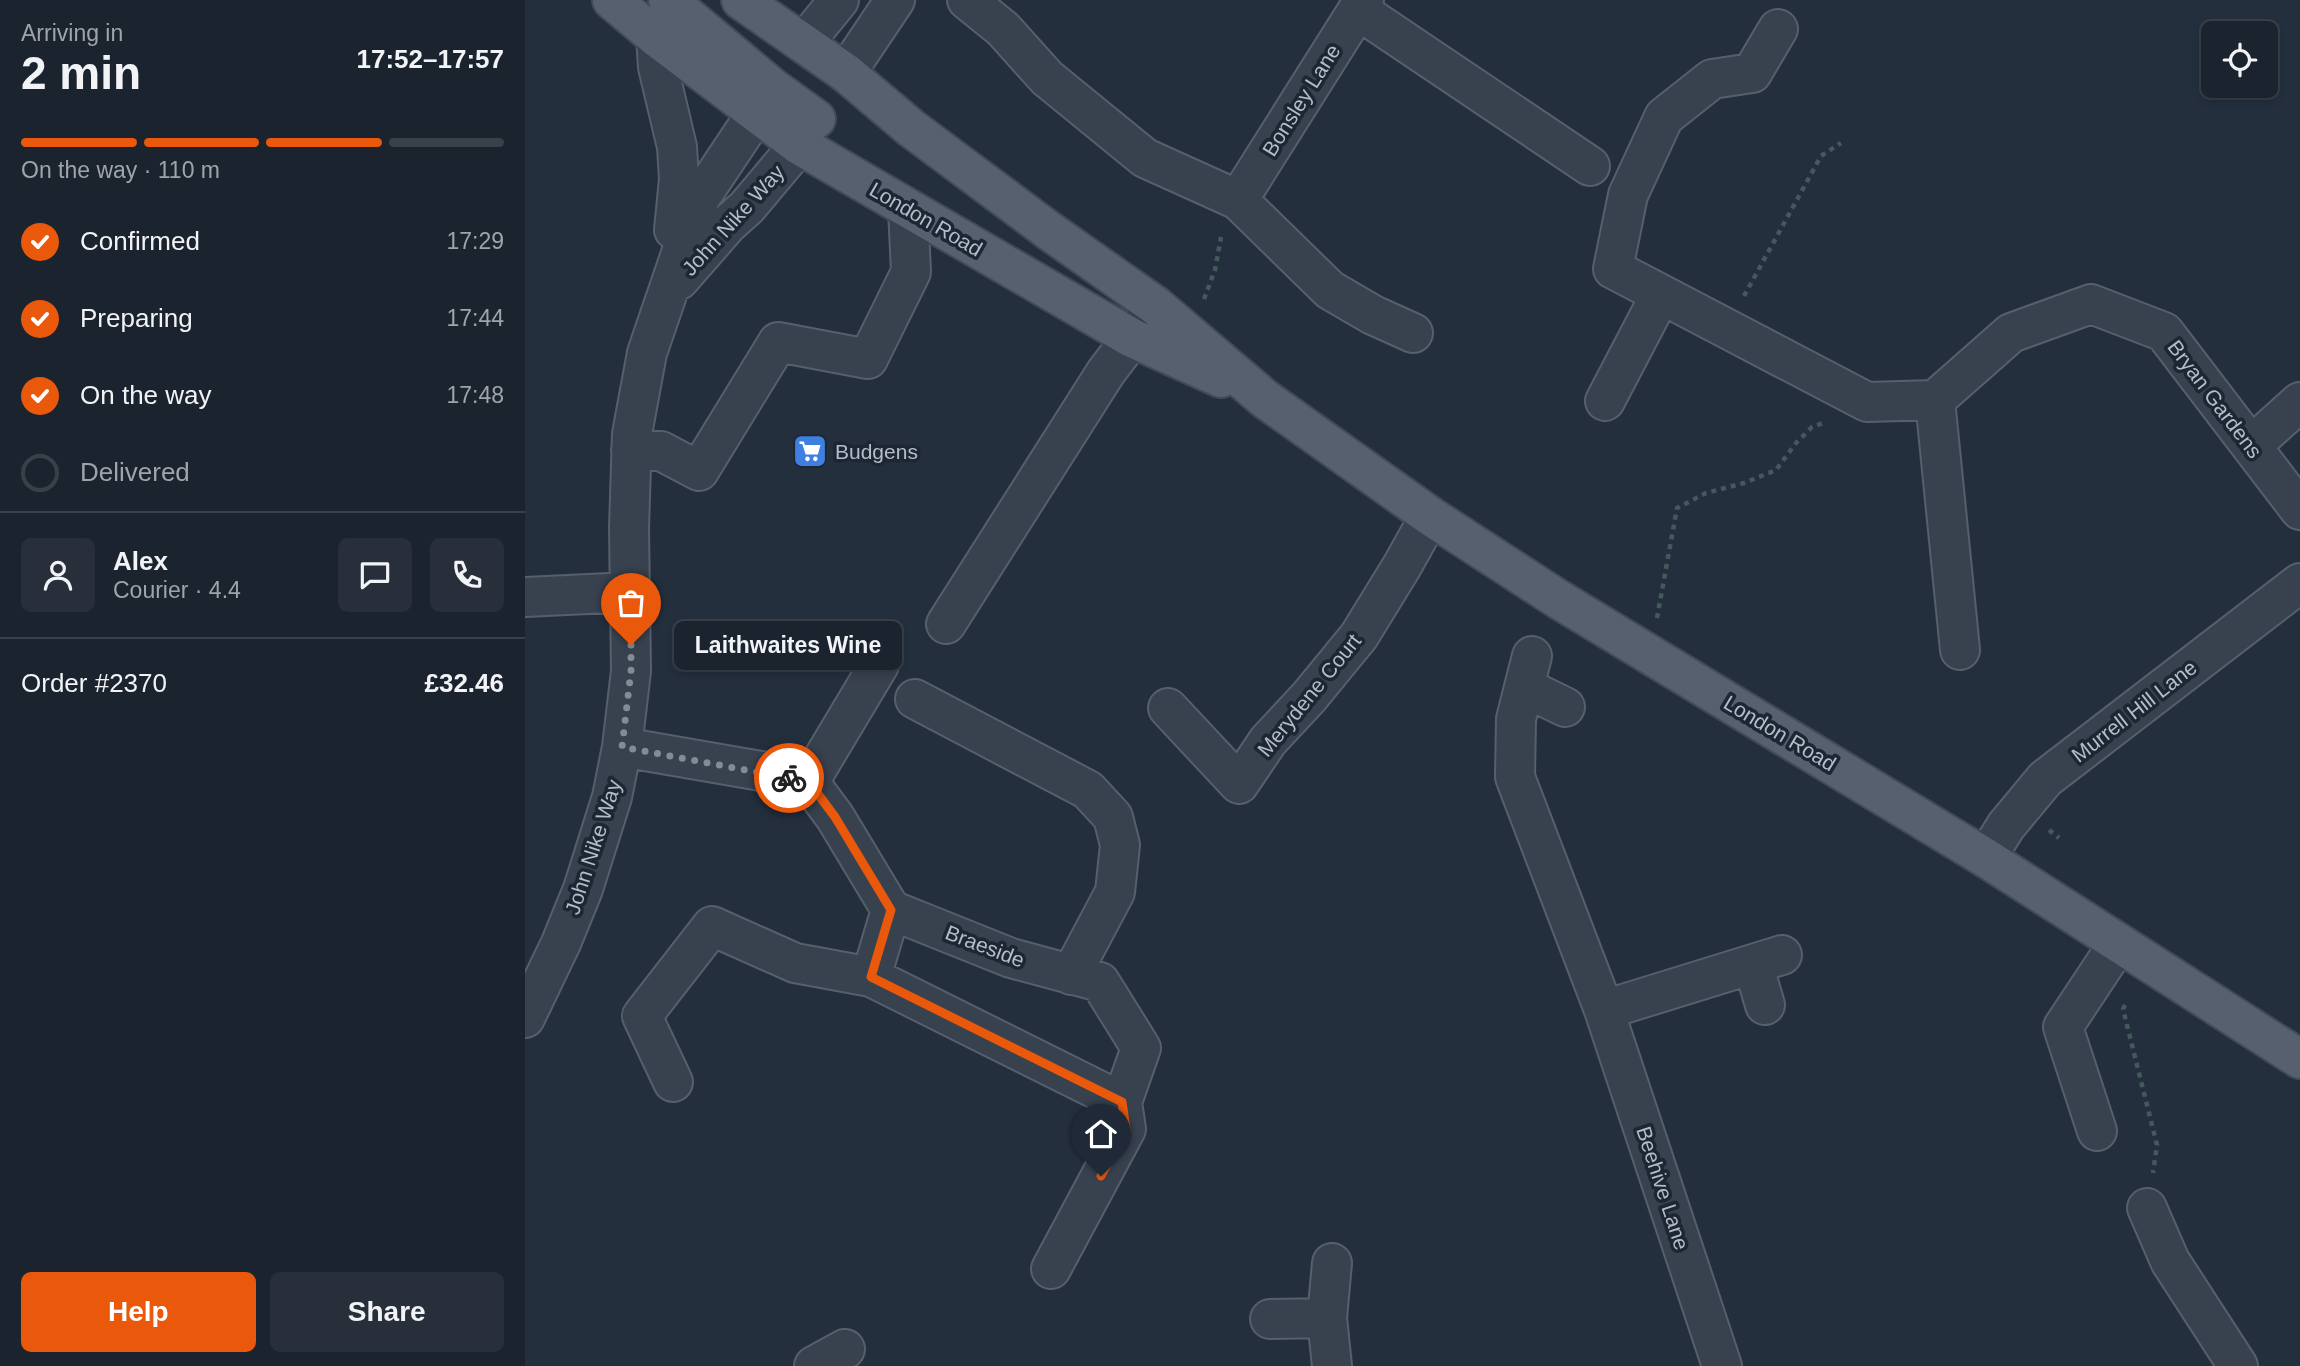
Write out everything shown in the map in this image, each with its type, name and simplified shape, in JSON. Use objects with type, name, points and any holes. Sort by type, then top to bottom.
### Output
[{"type":"main road","points":[[612,0],[656,37],[765,101]]},
{"type":"main road","points":[[668,0],[765,101]]},
{"type":"main road","name":"London Road","points":[[741,0],[846,73],[911,128],[1156,306],[1265,399],[1430,516],[1558,599],[1986,858],[2300,1059]]},
{"type":"main road","points":[[765,101],[804,43]]},
{"type":"main road","points":[[807,132],[846,73]]},
{"type":"main road","name":"London Road","points":[[765,101],[908,209],[1132,338],[1265,399]]},
{"type":"street","points":[[804,43],[839,0]]},
{"type":"street","points":[[846,73],[895,0]]},
{"type":"street","points":[[967,0],[1003,29],[1047,78],[1145,158],[1238,200],[1329,290],[1373,315],[1413,333]]},
{"type":"street","points":[[1361,5],[1590,166]]},
{"type":"street","name":"Bonsley Lane","points":[[1238,200],[1361,5]]},
{"type":"street","points":[[1778,29],[1752,73],[1711,79],[1664,117],[1628,195],[1613,269],[1867,402],[1935,400],[1960,650]]},
{"type":"street","name":"John Nike Way","points":[[656,37],[657,67],[677,147],[679,179],[667,295]]},
{"type":"street","name":"John Nike Way","points":[[525,1018],[583,889],[612,797],[622,747],[631,671],[632,434],[647,353],[700,198],[765,101]]},
{"type":"street","name":"John Nike Way","points":[[667,295],[694,261],[747,207],[807,132]]},
{"type":"street","points":[[631,450],[661,451],[699,471],[778,342],[868,359],[911,272],[908,209]]},
{"type":"street","points":[[1605,401],[1661,294]]},
{"type":"street","name":"Bryan Gardens","points":[[1935,400],[2011,333],[2091,304],[2164,332],[2300,510]]},
{"type":"street","points":[[946,624],[1106,372],[1156,306]]},
{"type":"street","points":[[2251,446],[2300,402]]},
{"type":"street","name":"Merydene Court","points":[[1168,708],[1239,784],[1268,741],[1309,697],[1359,636],[1430,516]]},
{"type":"street","name":"Murrell Hill Lane","points":[[1986,858],[2006,826],[2045,779],[2300,583]]},
{"type":"street","points":[[525,597],[630,592]]},
{"type":"street","points":[[809,782],[879,665]]},
{"type":"street","name":"Beehive Lane","points":[[1565,707],[1528,672],[1516,719],[1515,777],[1604,1010],[1723,1366]]},
{"type":"street","points":[[915,699],[1088,790],[1113,817],[1120,845],[1115,892],[1071,975]]},
{"type":"street","points":[[622,747],[767,772],[809,782],[835,817],[891,910],[871,977]]},
{"type":"street","name":"Braeside","points":[[891,910],[1011,958],[1100,982],[1141,1048],[1122,1102],[1126,1129],[1051,1269]]},
{"type":"street","points":[[673,1082],[642,1016],[712,926],[795,963],[871,977],[1122,1102]]},
{"type":"street","points":[[2097,1131],[2063,1027],[2118,944]]},
{"type":"street","points":[[1604,1010],[1768,959],[1765,1004]]},
{"type":"street","points":[[2147,1208],[2170,1261],[2238,1366]]},
{"type":"street","points":[[1332,1263],[1327,1318],[1332,1366]]},
{"type":"street","points":[[1270,1319],[1327,1318]]},
{"type":"path","points":[[1726,328],[1822,156],[1841,143]]},
{"type":"path","points":[[1204,300],[1215,270],[1223,219],[1238,200]]},
{"type":"path","points":[[1657,622],[1677,508],[1706,493],[1744,483],[1776,470],[1796,443],[1812,428],[1841,415],[1856,416],[1863,400]]},
{"type":"path","points":[[2050,831],[2059,838]]},
{"type":"path","points":[[2129,999],[2123,1009],[2157,1144],[2147,1208]]},
{"type":"way so far","points":[[631,645],[631,671],[622,747],[789,778]]},
{"type":"place","name":"Budgens","points":[[810,451]]},
{"type":"place","name":"Laithwaites Wine","points":[[631,645]]},
{"type":"route","points":[[789,778],[809,782],[835,817],[891,910],[871,977],[1122,1102],[1126,1129],[1101,1176]]}]
